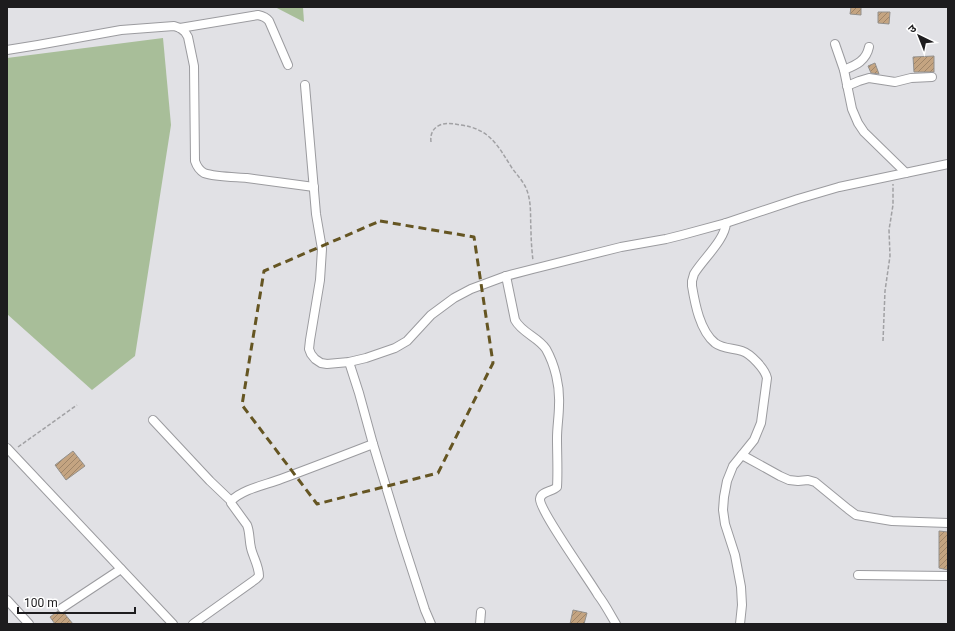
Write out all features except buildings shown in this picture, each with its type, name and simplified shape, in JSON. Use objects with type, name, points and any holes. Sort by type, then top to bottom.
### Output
[{"type":"street","points":[[180,28],[258,15],[264,16],[269,21],[288,65]]},
{"type":"street","points":[[7,50],[38,46],[121,30],[174,26],[180,28],[188,37],[194,66],[195,161],[197,167],[201,171],[213,175],[314,187]]},
{"type":"street","points":[[835,44],[844,70],[852,109],[858,124],[864,132],[906,172]]},
{"type":"street","points":[[844,70],[862,60],[866,56],[869,47]]},
{"type":"street","points":[[847,86],[869,78],[895,82],[911,78],[932,77]]},
{"type":"street","points":[[306,85],[316,214],[322,249],[320,280],[309,349],[314,359],[321,363],[327,364],[349,362],[395,348],[407,341],[431,315],[454,298],[470,289],[506,276],[621,247],[666,239],[839,187],[948,164]]},
{"type":"street","points":[[726,222],[725,231],[722,236],[694,274],[692,286],[698,315],[712,340],[720,346],[746,353],[767,375],[767,385],[761,423],[754,440],[733,466],[727,481],[723,510],[725,524],[735,555],[741,586],[742,605],[740,624]]},
{"type":"street","points":[[506,276],[515,320],[518,325],[545,347],[555,371],[559,392],[557,487],[554,490],[543,494],[540,502],[554,528],[616,624]]},
{"type":"street","points":[[349,362],[420,596],[431,624]]},
{"type":"street","points":[[153,420],[210,481],[231,501],[247,525],[251,546],[258,569],[259,576],[256,579],[193,624]]},
{"type":"street","points":[[231,501],[258,486],[278,480],[373,444]]},
{"type":"street","points":[[9,450],[173,624]]},
{"type":"street","points":[[742,454],[789,480],[808,480],[815,482],[856,515],[892,521],[948,522]]},
{"type":"street","points":[[62,608],[121,568]]},
{"type":"street","points":[[858,575],[948,576]]},
{"type":"street","points":[[7,600],[29,624]]},
{"type":"street","points":[[480,624],[481,612]]},
{"type":"path","points":[[431,142],[431,134],[434,130],[445,123],[475,128],[494,141],[525,186],[528,195],[533,269]]},
{"type":"path","points":[[883,341],[884,291],[890,256],[889,230],[893,205],[893,176]]},
{"type":"path","points":[[9,450],[76,405]]},
{"type":"highlighted area","points":[[380,221],[474,237],[493,363],[438,473],[317,504],[242,405],[264,271]]},
{"type":"green space","points":[[275,7],[303,7],[304,22]]},
{"type":"green space","points":[[163,38],[171,125],[135,356],[92,390],[7,314],[7,58]]}]
